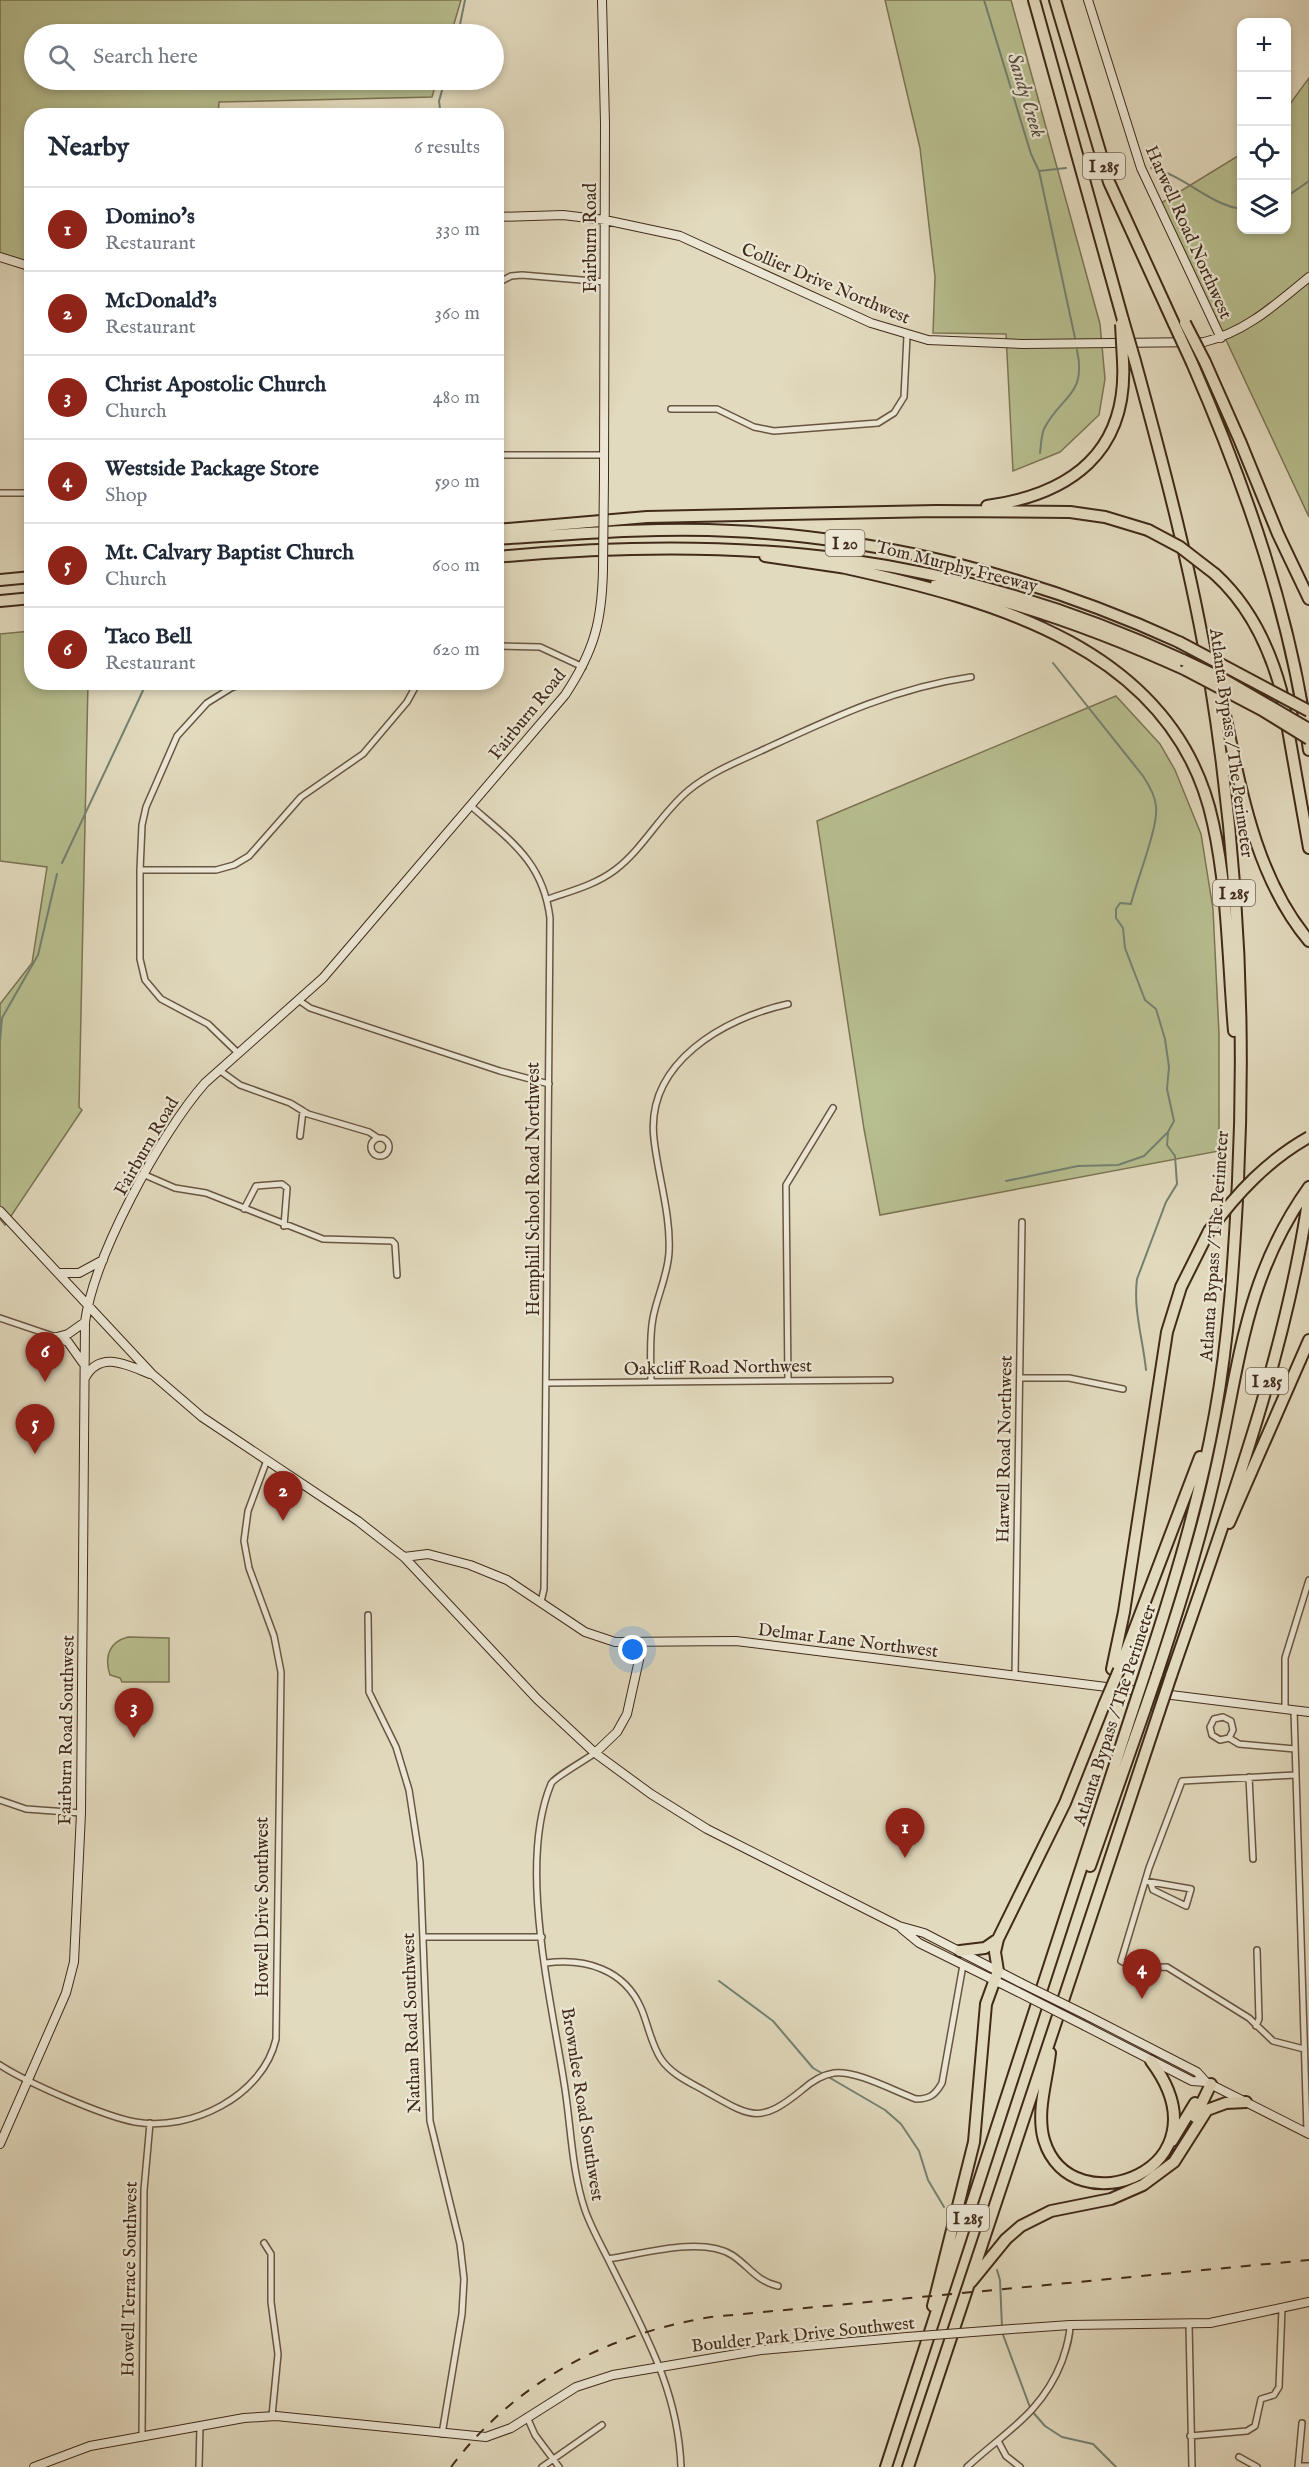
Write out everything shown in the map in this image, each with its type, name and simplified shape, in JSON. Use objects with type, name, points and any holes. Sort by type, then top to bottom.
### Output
[{"type":"highway","name":"I 285","points":[[1034,0],[1122,318],[1120,342],[1129,361]]},
{"type":"highway","name":"I 285","points":[[1055,0],[1109,182],[1160,297],[1179,324],[1192,363],[1232,460],[1267,560],[1306,706],[1309,750]]},
{"type":"highway","points":[[1179,324],[1205,362],[1278,534],[1309,599]]},
{"type":"highway","points":[[936,511],[1023,499],[1054,488],[1078,474],[1102,449],[1116,423],[1129,361]]},
{"type":"highway","name":"Atlanta Bypass / The Perimeter","points":[[886,2467],[1050,1970],[1140,1708],[1145,1673],[1191,1522],[1215,1414],[1232,1280],[1240,1110],[1240,996],[1227,810],[1209,677],[1176,518],[1129,361]]},
{"type":"highway","points":[[504,529],[647,517],[936,511],[1070,512],[1105,517],[1148,530],[1180,547],[1215,574],[1249,614],[1271,657],[1281,690],[1309,848]]},
{"type":"highway","name":"Tom Murphy Freeway","points":[[504,538],[625,530],[705,530],[783,535],[864,546],[945,562],[1035,586],[1095,606],[1179,642],[1306,706]]},
{"type":"highway","points":[[669,547],[890,574],[1001,600],[1185,665],[1309,739]]},
{"type":"highway","name":"Tom Murphy Freeway","points":[[504,557],[669,547],[808,553],[919,571],[1037,603],[1109,628],[1185,665]]},
{"type":"highway","points":[[841,567],[974,602],[1062,637],[1096,656],[1121,674],[1152,704],[1173,731],[1195,768],[1213,823],[1222,883],[1240,1110]]},
{"type":"highway","points":[[0,580],[24,578]]},
{"type":"highway","points":[[0,601],[24,599]]},
{"type":"highway","name":"I 20","points":[[1185,665],[1223,679],[1309,728]]},
{"type":"highway","points":[[1209,677],[1222,701],[1248,817],[1260,855],[1279,895],[1307,939]]},
{"type":"highway","points":[[1306,706],[1309,728]]},
{"type":"highway","points":[[1116,1670],[1167,1332],[1181,1287],[1209,1231],[1235,1196],[1256,1175],[1309,1137]]},
{"type":"highway","points":[[1140,1708],[1157,1674],[1186,1585],[1210,1495],[1245,1323],[1264,1267],[1285,1223],[1309,1188]]},
{"type":"highway","name":"I 285","points":[[908,2467],[1263,1396],[1282,1325],[1309,1195]]},
{"type":"highway","points":[[1209,1564],[1253,1471],[1309,1340]]},
{"type":"highway","points":[[921,2359],[941,2268],[974,2142],[986,2004],[996,1975],[995,1953],[998,1939],[1065,1803],[1116,1670],[1173,1533],[1215,1414]]},
{"type":"highway","points":[[960,1951],[985,1948],[998,1939]]},
{"type":"highway","points":[[1051,2039],[1042,2126],[1046,2145],[1059,2163],[1085,2180],[1117,2183],[1146,2172],[1178,2134],[1209,2083]]},
{"type":"highway","points":[[1151,2061],[1165,2082],[1172,2101],[1173,2122],[1170,2144]]},
{"type":"highway","points":[[1154,2176],[1178,2148],[1209,2083]]},
{"type":"highway","points":[[967,2287],[1005,2239],[1031,2220],[1060,2208],[1122,2195],[1174,2162],[1207,2110],[1226,2103],[1246,2102]]},
{"type":"street","name":"Fairburn Road","points":[[88,1303],[104,1259],[145,1175],[181,1112],[219,1070],[300,1000],[346,954],[565,695],[583,668],[600,618],[603,569],[605,220],[602,0]]},
{"type":"street","name":"Harwell Road Northwest","points":[[1089,0],[1141,168],[1221,338]]},
{"type":"street","name":"Collier Drive Northwest","points":[[504,217],[554,215],[605,220],[653,229],[694,242],[871,323],[907,336],[950,343],[1187,344],[1221,338],[1253,322],[1309,277]]},
{"type":"street","points":[[0,257],[24,264]]},
{"type":"street","points":[[504,280],[511,276],[522,275],[605,282]]},
{"type":"street","points":[[671,409],[717,409],[754,427],[774,431],[878,423],[894,413],[904,397],[906,384],[904,350],[907,336]]},
{"type":"street","points":[[504,455],[604,455]]},
{"type":"street","points":[[0,493],[24,493]]},
{"type":"street","points":[[504,646],[540,647],[583,668]]},
{"type":"street","points":[[548,898],[589,885],[616,869],[633,853],[674,804],[715,772],[871,701],[913,687],[971,677]]},
{"type":"street","points":[[228,690],[207,703],[177,736],[146,807],[140,870],[140,959],[145,980],[161,999],[208,1024],[238,1053]]},
{"type":"street","points":[[140,870],[216,870],[234,865],[249,856],[301,797],[363,754],[407,702],[413,690]]},
{"type":"street","name":"Hemphill School Road Northwest","points":[[471,806],[526,855],[539,876],[548,898],[549,1084],[544,1589],[541,1602]]},
{"type":"street","points":[[300,1000],[321,1012],[509,1074],[549,1084]]},
{"type":"street","points":[[651,1382],[652,1322],[669,1253],[669,1233],[654,1139],[656,1100],[667,1076],[687,1054],[732,1023],[759,1011],[788,1004]]},
{"type":"street","points":[[219,1070],[240,1085],[303,1111],[369,1132],[378,1138]]},
{"type":"street","points":[[788,1381],[786,1185],[833,1108]]},
{"type":"street","points":[[300,1136],[303,1111]]},
{"type":"street","points":[[145,1175],[175,1188],[206,1193],[284,1226],[323,1239],[392,1241],[395,1244],[398,1275]]},
{"type":"street","points":[[244,1209],[256,1186],[282,1184],[287,1188],[284,1226]]},
{"type":"street","points":[[0,1211],[152,1374],[202,1417],[358,1521],[404,1557],[537,1699],[595,1753],[651,1794],[707,1829],[899,1926],[924,1933],[960,1951],[1018,1992],[1151,2061],[1192,2081],[1209,2083]]},
{"type":"street","name":"Harwell Road Northwest","points":[[1015,1676],[1022,1222]]},
{"type":"street","points":[[60,1273],[79,1273],[104,1259]]},
{"type":"street","name":"Fairburn Road Southwest","points":[[0,2144],[66,1993],[74,1962],[81,1813],[85,1322],[88,1303]]},
{"type":"street","points":[[0,1317],[68,1342],[77,1351],[85,1367]]},
{"type":"street","points":[[56,1337],[68,1334],[85,1322]]},
{"type":"street","points":[[85,1379],[93,1367],[106,1360],[121,1362],[152,1374]]},
{"type":"street","points":[[1020,1378],[1069,1378],[1123,1389]]},
{"type":"street","name":"Oakcliff Road Northwest","points":[[546,1383],[890,1380]]},
{"type":"street","name":"Howell Drive Southwest","points":[[0,2065],[120,2118],[150,2123],[189,2117],[231,2100],[265,2070],[276,2039],[281,1672],[274,1636],[249,1568],[244,1541],[248,1511],[267,1461]]},
{"type":"street","name":"Delmar Lane Northwest","points":[[404,1557],[428,1554],[470,1565],[507,1580],[597,1638],[615,1642],[736,1641],[1309,1712]]},
{"type":"street","points":[[899,1926],[919,1943],[963,1965],[1021,1983],[1197,2072],[1209,2083],[1308,2133],[1295,1749],[1285,1658],[1309,1580]]},
{"type":"street","name":"Nathan Road Southwest","points":[[368,1614],[369,1692],[396,1747],[409,1790],[420,1862],[430,2121],[460,2244],[464,2279],[462,2314],[442,2434]]},
{"type":"street","points":[[595,1753],[617,1732],[627,1714],[643,1642]]},
{"type":"street","points":[[1228,1738],[1233,1730],[1231,1721],[1223,1717],[1214,1719],[1210,1726],[1212,1735],[1220,1740],[1228,1738],[1239,1744],[1295,1749]]},
{"type":"street","name":"Brownlee Road Southwest","points":[[595,1753],[551,1782],[540,1816],[536,1842],[536,1883],[542,1937],[582,2200],[660,2366],[673,2402],[680,2438],[681,2467]]},
{"type":"street","points":[[1296,1775],[1182,1781],[1121,1961],[1135,1968],[1167,1967],[1224,2001],[1274,2041],[1304,2049]]},
{"type":"street","points":[[1249,1778],[1252,1858]]},
{"type":"street","points":[[0,1800],[26,1809],[81,1813]]},
{"type":"street","points":[[1156,1881],[1191,1889],[1186,1906],[1153,1890],[1148,1882],[1156,1881]]},
{"type":"street","points":[[423,1937],[542,1937]]},
{"type":"street","points":[[1256,2026],[1259,2019],[1257,1950]]},
{"type":"street","points":[[546,1963],[587,1964],[617,1977],[637,1999],[656,2049],[668,2067],[713,2096],[747,2112],[760,2114],[780,2107],[811,2082],[834,2073],[849,2073],[916,2099],[926,2099],[936,2094],[942,2083],[963,1965]]},
{"type":"street","name":"Howell Terrace Southwest","points":[[142,2436],[144,2190],[150,2123]]},
{"type":"street","points":[[264,2243],[271,2254],[271,2302],[278,2354],[272,2416]]},
{"type":"street","points":[[608,2259],[693,2246],[710,2247],[732,2255],[761,2280],[778,2286]]},
{"type":"street","name":"Boulder Park Drive Southwest","points":[[34,2467],[90,2446],[243,2418],[272,2416],[486,2437],[511,2428],[576,2387],[613,2375],[660,2366],[760,2350],[907,2337],[1070,2325],[1189,2324],[1231,2320],[1309,2302]]},
{"type":"street","points":[[1190,2436],[1247,2431],[1255,2426],[1261,2399],[1274,2395],[1279,2387],[1282,2308]]},
{"type":"street","points":[[1189,2324],[1192,2467]]},
{"type":"street","points":[[967,2467],[1022,2422],[1045,2397],[1068,2344],[1070,2325]]},
{"type":"street","points":[[527,2417],[535,2435],[559,2467]]},
{"type":"street","points":[[1302,2423],[1298,2467],[1309,2466]]},
{"type":"street","points":[[199,2467],[200,2426]]},
{"type":"street","points":[[542,2467],[602,2426]]},
{"type":"street","points":[[998,2441],[1005,2456],[1020,2467]]},
{"type":"street","points":[[1239,2457],[1257,2467]]},
{"type":"green space","points":[[0,0],[461,0],[454,24],[24,24],[24,90],[434,90],[432,97],[219,102],[219,108],[24,108],[24,269],[0,258]]},
{"type":"green space","points":[[885,0],[1011,0],[1100,324],[1105,379],[1099,415],[1060,452],[1013,471],[1006,334],[933,333],[935,277],[920,148]]},
{"type":"green space","points":[[1309,78],[1309,517],[1226,340],[1178,250],[1161,203],[1237,156],[1237,234],[1291,234],[1291,103]]},
{"type":"green space","points":[[24,632],[24,690],[88,690],[79,1107],[82,1110],[5,1225],[0,1219],[0,1004],[32,963],[47,867],[0,861],[0,634]]},
{"type":"green space","points":[[1116,696],[1160,744],[1175,770],[1201,834],[1213,909],[1219,1034],[1219,1151],[880,1215],[864,1129],[817,821]]},
{"type":"green space","points":[[128,1637],[169,1638],[169,1682],[122,1682],[120,1678],[110,1675],[108,1656],[112,1646]]},
{"type":"waterway","points":[[460,24],[465,0]]},
{"type":"waterway","name":"Sandy Creek","points":[[984,0],[1031,154],[1039,171],[1075,338]]},
{"type":"waterway","points":[[440,108],[442,90]]},
{"type":"waterway","name":"Sandy Creek","points":[[1039,171],[1066,168]]},
{"type":"waterway","name":"Sandy Creek","points":[[1151,168],[1175,177],[1219,202],[1237,208]]},
{"type":"waterway","name":"Sandy Creek","points":[[1291,194],[1309,181]]},
{"type":"waterway","points":[[1040,453],[1044,429],[1075,386],[1079,365],[1077,350]]},
{"type":"waterway","points":[[1006,1181],[1078,1166],[1118,1165],[1144,1156],[1168,1132],[1174,1121],[1167,1089],[1169,1067],[1165,1039],[1156,1009],[1145,1000],[1125,948],[1123,928],[1116,918],[1116,909],[1120,903],[1131,904],[1154,827],[1156,815],[1154,798],[1143,776],[1053,663]]},
{"type":"waterway","points":[[62,863],[143,690]]},
{"type":"waterway","points":[[0,1041],[2,1018],[38,955],[57,874]]},
{"type":"waterway","points":[[1146,1370],[1137,1313],[1137,1279],[1166,1202],[1177,1184],[1175,1156],[1167,1145],[1168,1133]]},
{"type":"waterway","points":[[719,1981],[773,2021],[813,2068],[885,2110],[901,2124],[919,2151],[928,2180],[944,2207]]},
{"type":"waterway","points":[[997,2270],[1000,2280],[1002,2327]]},
{"type":"waterway","points":[[1002,2332],[1031,2410],[1045,2426],[1062,2437],[1093,2444],[1116,2467]]},
{"type":"railway","points":[[451,2467],[476,2437],[504,2410],[566,2366],[636,2336],[673,2325],[711,2317],[1309,2260]]},
{"type":"place","name":"Taco Bell","points":[[45,1382]]},
{"type":"place","name":"Mt. Calvary Baptist Church","points":[[35,1454]]},
{"type":"place","name":"McDonald's","points":[[283,1521]]},
{"type":"place","name":"Christ Apostolic Church","points":[[134,1738]]},
{"type":"place","name":"Domino's","points":[[905,1858]]},
{"type":"place","name":"Westside Package Store","points":[[1142,1999]]}]
